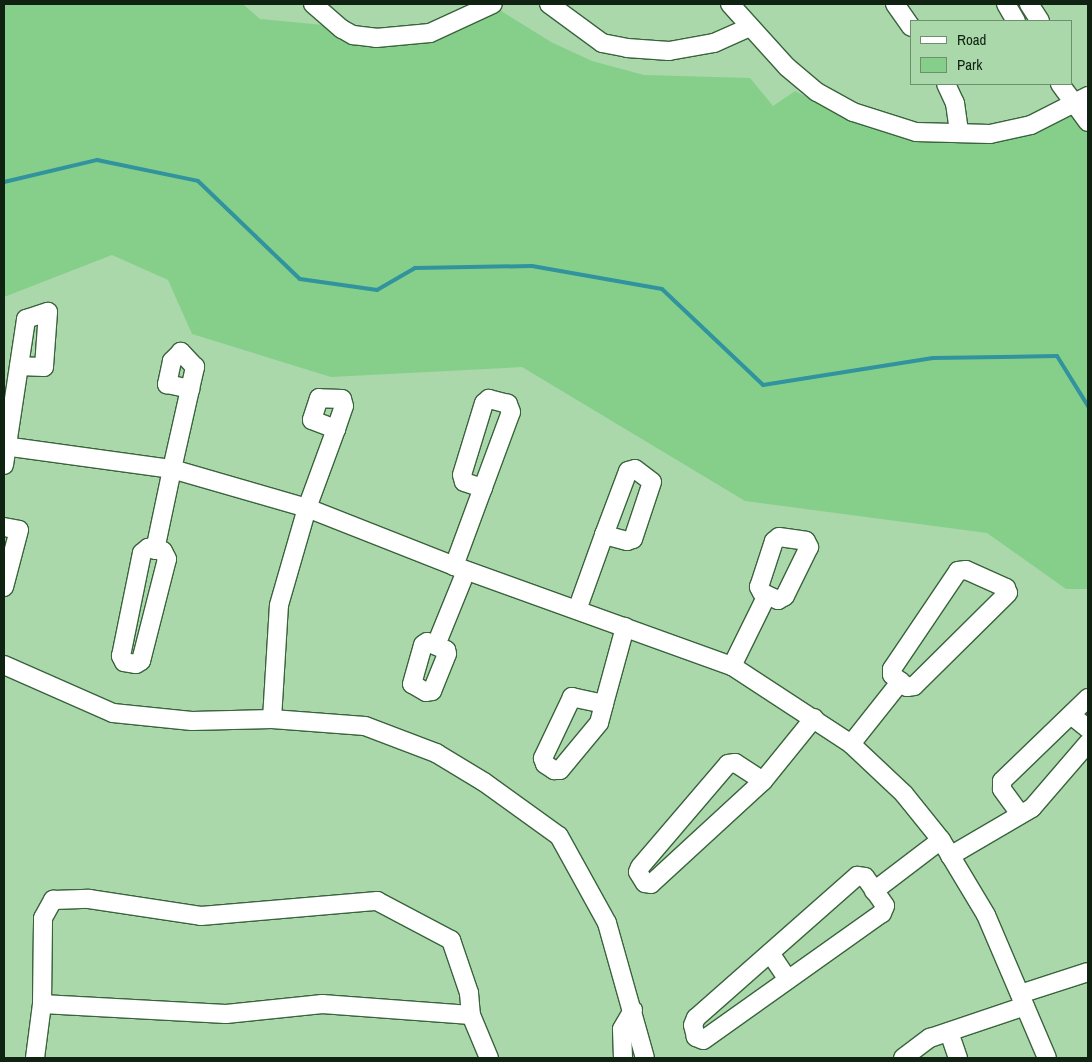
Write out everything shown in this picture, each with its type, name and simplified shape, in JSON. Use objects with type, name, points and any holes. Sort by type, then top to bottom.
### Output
[{"type":"street","points":[[313,4],[342,29],[353,35],[376,38],[430,33],[493,4]]},
{"type":"street","points":[[549,4],[602,43],[627,48],[669,51],[714,43],[750,26]]},
{"type":"street","points":[[730,4],[787,67],[817,92],[853,112],[916,132],[990,134],[1031,125],[1082,101]]},
{"type":"street","points":[[895,4],[910,26]]},
{"type":"street","points":[[1006,4],[1015,20]]},
{"type":"street","points":[[1029,4],[1039,20]]},
{"type":"street","points":[[946,85],[955,103],[959,134]]},
{"type":"street","points":[[1062,85],[1082,101],[1088,122]]},
{"type":"street","points":[[4,465],[5,447],[19,366]]},
{"type":"street","points":[[155,550],[190,389]]},
{"type":"street","points":[[272,719],[279,605],[307,508],[336,429]]},
{"type":"street","points":[[5,447],[172,469],[307,508],[460,569],[732,666],[851,744],[904,794],[941,840],[986,915],[1047,1058]]},
{"type":"street","points":[[436,645],[483,488]]},
{"type":"street","points":[[4,527],[19,530],[4,587]]},
{"type":"street","points":[[577,610],[604,535]]},
{"type":"street","points":[[148,548],[155,550],[163,551],[167,559],[141,661],[136,664],[124,662],[121,656],[142,553],[148,548]]},
{"type":"street","points":[[966,570],[1008,590],[914,686],[907,687],[901,682],[892,675],[892,669],[958,571],[966,570]]},
{"type":"street","points":[[732,666],[767,595]]},
{"type":"street","points":[[604,704],[625,627]]},
{"type":"street","points":[[4,664],[113,713],[192,721],[272,719],[365,726],[436,753],[484,782],[559,836],[607,923],[645,1058]]},
{"type":"street","points":[[851,744],[901,682]]},
{"type":"street","points":[[1020,814],[1002,789],[1002,781],[1088,698]]},
{"type":"street","points":[[1071,715],[1088,729]]},
{"type":"street","points":[[763,781],[731,762],[640,867],[638,872],[645,883],[650,884],[763,781],[814,718]]},
{"type":"street","points":[[950,856],[1032,808],[1088,743]]},
{"type":"street","points":[[684,815],[703,836]]},
{"type":"street","points":[[874,890],[941,840]]},
{"type":"street","points":[[857,876],[865,878],[874,890],[886,906],[882,913],[703,1040],[696,1037],[693,1025],[696,1018],[857,876]]},
{"type":"street","points":[[35,1058],[42,1004],[43,918],[53,900],[89,900],[200,916],[377,901],[451,940],[469,993],[471,1015],[489,1058]]},
{"type":"street","points":[[770,953],[788,980]]},
{"type":"street","points":[[902,1058],[930,1038],[949,1032],[1088,972]]},
{"type":"street","points":[[42,1004],[226,1014],[322,1004],[471,1015]]},
{"type":"street","points":[[623,1058],[622,1029],[633,1010]]},
{"type":"street","points":[[949,1032],[958,1058]]},
{"type":"green space","points":[[4,4],[243,4],[260,19],[430,35],[490,4],[551,42],[592,61],[644,75],[750,78],[773,106],[795,91],[866,127],[976,136],[1069,102],[1088,127],[1088,589],[1066,589],[987,533],[745,501],[522,367],[331,377],[192,334],[168,280],[112,255],[4,297]]},
{"type":"waterway","points":[[4,182],[97,160],[198,181],[300,279],[377,290],[415,268],[532,266],[662,289],[763,385],[933,358],[1057,356],[1088,406]]}]
